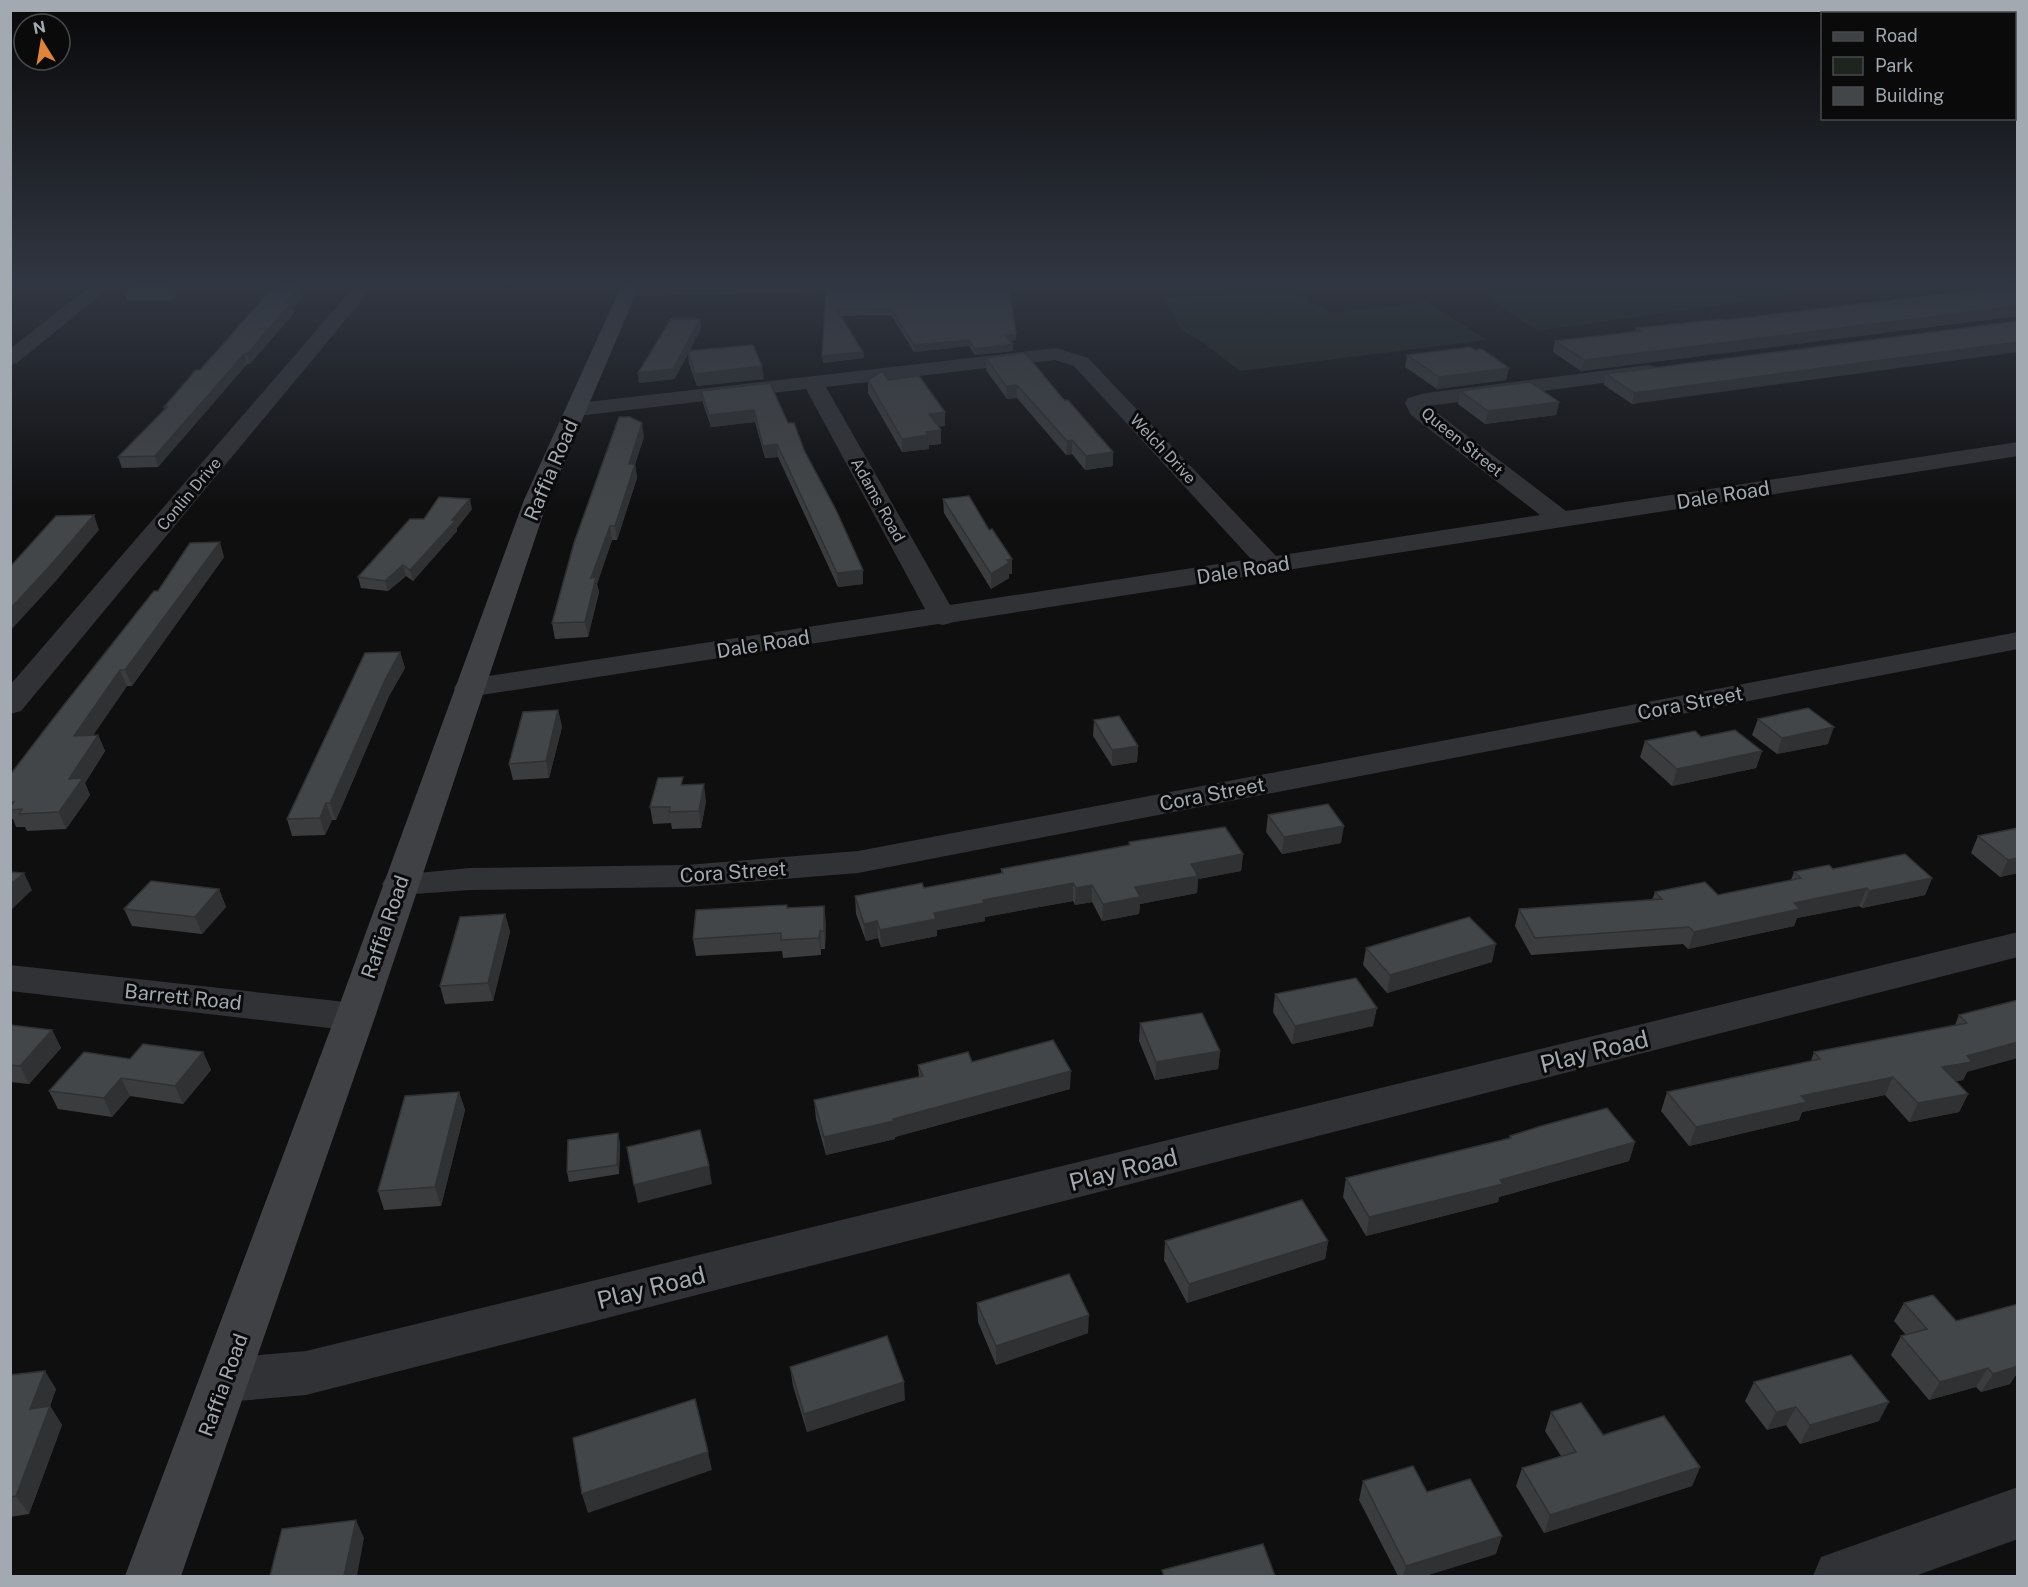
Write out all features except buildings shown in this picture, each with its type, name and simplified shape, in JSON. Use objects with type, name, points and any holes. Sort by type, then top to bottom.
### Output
[{"type":"main road","name":"Raffia Road","points":[[153,1576],[355,1017],[536,500],[600,356]]},
{"type":"street","name":"Conlin Drive","points":[[10,705],[305,356]]},
{"type":"street","name":"Welch Drive","points":[[578,409],[1039,356]]},
{"type":"street","name":"Welch Drive","points":[[1066,356],[1081,362],[1271,566]]},
{"type":"street","name":"Queen Street","points":[[1562,520],[1419,410],[1416,403],[1426,399],[1665,369]]},
{"type":"street","name":"Adams Road","points":[[813,383],[943,617]]},
{"type":"street","name":"Dale Road","points":[[469,688],[943,617],[2018,449]]},
{"type":"street","name":"Cora Street","points":[[400,884],[470,879],[687,876],[858,862],[2018,640]]},
{"type":"street","name":"Play Road","points":[[225,1380],[306,1373],[2018,944]]},
{"type":"street","name":"Barrett Road","points":[[10,978],[355,1017]]},
{"type":"street","points":[[1841,1576],[2018,1513]]},
{"type":"green space","points":[[1221,356],[1359,356],[1240,371]]}]
